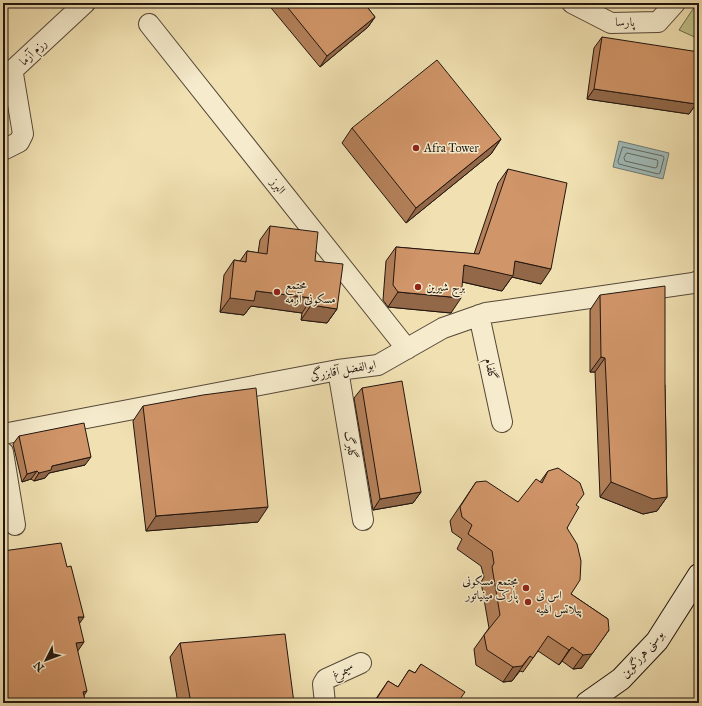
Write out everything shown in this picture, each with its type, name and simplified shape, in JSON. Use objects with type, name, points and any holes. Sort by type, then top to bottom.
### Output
[{"type":"street","name":"رزم آزما","points":[[3,150],[19,142],[23,134],[13,74],[14,69],[85,3]]},
{"type":"street","name":"پارسا","points":[[572,3],[611,22],[658,22],[675,3]]},
{"type":"street","name":"البرز","points":[[149,24],[407,349]]},
{"type":"street","name":"ابوالفضل آقابزرگی","points":[[3,434],[338,370],[378,365],[443,328],[486,313],[699,281]]},
{"type":"street","name":"گلفام","points":[[479,315],[502,422]]},
{"type":"street","name":"گلبرگ","points":[[338,370],[363,520]]},
{"type":"street","points":[[3,452],[15,525]]},
{"type":"street","name":"بوسنی هرزگوین","points":[[587,703],[621,679],[657,641],[699,575]]},
{"type":"street","name":"سیمرغ","points":[[325,703],[322,690],[326,679],[362,663]]},
{"type":"green space","points":[[697,3],[699,3],[699,39],[679,30]]},
{"type":"water","points":[[619,141],[669,153],[663,179],[613,167]]},
{"type":"building","points":[[284,3],[364,3],[375,17],[327,56]]},
{"type":"building","points":[[602,37],[699,52],[699,86],[696,104],[594,89]]},
{"type":"building","name":"Afra Tower","points":[[437,60],[501,139],[416,208],[352,128]]},
{"type":"building","points":[[508,169],[567,183],[551,269],[515,261],[513,276],[464,265],[461,298],[398,292],[393,285],[396,247],[479,254]]},
{"type":"building","name":"مجتمع مسکونی آرمه","points":[[270,226],[318,232],[315,261],[343,264],[337,309],[311,305],[312,298],[256,291],[254,301],[230,298],[234,260],[246,262],[247,251],[267,254]]},
{"type":"building","points":[[665,286],[667,497],[653,499],[611,482],[605,358],[601,357],[600,295]]},
{"type":"building","points":[[402,381],[421,492],[380,499],[362,388]]},
{"type":"building","points":[[256,388],[268,507],[156,516],[143,406],[203,395]]},
{"type":"building","points":[[84,423],[91,457],[52,466],[51,470],[39,473],[37,471],[27,474],[19,436]]},
{"type":"building","name":"مجتمع مسکونی پارک مینیاتور","points":[[558,468],[580,483],[584,494],[576,505],[579,507],[567,528],[577,544],[581,561],[580,580],[571,594],[608,619],[609,630],[592,654],[583,655],[572,647],[569,650],[548,636],[533,658],[530,656],[522,666],[513,667],[487,650],[484,635],[500,615],[492,567],[494,563],[492,551],[468,534],[472,525],[462,517],[460,507],[476,482],[486,481],[518,502],[536,479],[542,483],[548,471]]},
{"type":"building","points":[[61,543],[67,567],[71,566],[84,617],[78,617],[84,642],[76,643],[87,691],[83,692],[86,703],[3,703],[3,551]]},
{"type":"building","points":[[285,634],[294,703],[191,703],[180,643]]},
{"type":"building","points":[[421,664],[465,692],[458,702],[460,703],[374,703],[388,681],[398,687],[409,670],[415,673]]},
{"type":"place","name":"Afra Tower","points":[[416,148]]},
{"type":"place","name":"برج شیرین","points":[[418,287]]},
{"type":"place","name":"مجتمع مسکونی آرمه","points":[[277,292]]},
{"type":"place","name":"مجتمع مسکونی پارک مینیاتور","points":[[526,588]]},
{"type":"place","name":"اس تی پیلاتس الهیه","points":[[528,602]]}]
